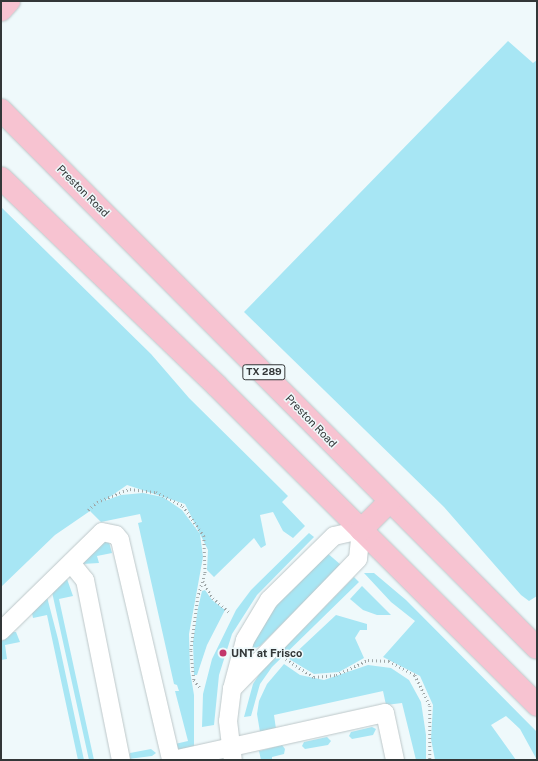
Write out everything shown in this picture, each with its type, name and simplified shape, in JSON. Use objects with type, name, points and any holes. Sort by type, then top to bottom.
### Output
[{"type":"main road","points":[[1,10],[9,1]]},
{"type":"main road","name":"Preston Road","points":[[1,110],[137,244],[537,648]]},
{"type":"main road","points":[[1,178],[217,386],[537,705]]},
{"type":"main road","points":[[361,530],[390,501]]},
{"type":"lane","points":[[231,754],[228,721],[232,689],[245,640],[269,600],[334,536],[361,530],[358,559],[232,689]]},
{"type":"lane","points":[[1,631],[102,532],[111,532],[120,540],[172,760],[231,754],[385,713],[396,760]]},
{"type":"lane","points":[[71,563],[85,580],[121,760]]},
{"type":"path","points":[[88,510],[97,502],[130,489],[156,492],[183,506],[204,536],[206,574],[198,597],[191,651],[194,680],[201,689]]},
{"type":"path","points":[[203,581],[214,598],[229,612]]},
{"type":"path","points":[[286,659],[314,677],[336,675],[368,660],[388,661],[416,675],[430,706],[430,760]]},
{"type":"shaded area","points":[[508,41],[533,63],[537,60],[537,596],[529,601],[521,595],[444,507],[244,312]]},
{"type":"shaded area","points":[[1,207],[151,354],[189,398],[288,496],[282,502],[305,526],[293,538],[283,531],[273,512],[260,515],[266,545],[261,548],[254,538],[214,577],[207,570],[208,550],[200,534],[203,557],[189,634],[190,671],[194,695],[194,747],[176,750],[175,744],[188,741],[175,691],[179,691],[177,685],[174,684],[138,523],[142,522],[140,514],[101,522],[90,511],[55,535],[1,587]],"holes":[[[127,485],[185,504],[200,534],[182,510],[163,497],[143,493],[121,495],[104,501]]]},
{"type":"shaded area","points":[[309,533],[314,537],[257,595],[232,634],[219,675],[214,725],[202,727],[203,694],[212,659],[236,610],[251,590]]},
{"type":"shaded area","points":[[104,542],[109,542],[112,553],[97,556],[99,563],[82,564]]},
{"type":"shaded area","points":[[326,552],[341,565],[260,646],[251,650],[255,636],[269,612]]},
{"type":"shaded area","points":[[364,573],[374,573],[406,600],[537,732],[537,760],[520,729],[506,716],[491,725],[516,760],[435,760],[431,739],[433,705],[420,676],[383,657],[415,621],[391,602]]},
{"type":"shaded area","points":[[354,577],[359,582],[272,667],[260,684],[251,716],[244,717],[253,684],[260,673]]},
{"type":"shaded area","points":[[67,579],[73,596],[59,599],[94,760],[89,760],[52,592]]},
{"type":"shaded area","points":[[362,586],[391,615],[377,615],[363,610],[350,599]]},
{"type":"shaded area","points":[[205,590],[212,600],[225,610],[207,645],[197,675],[194,675],[193,642],[198,608],[202,591]]},
{"type":"shaded area","points":[[47,597],[58,639],[84,760],[78,760],[47,615],[33,618],[32,613]]},
{"type":"shaded area","points":[[336,615],[367,624],[367,630],[360,630],[355,638],[364,658],[339,672],[314,674],[289,659]]},
{"type":"shaded area","points":[[12,632],[16,632],[20,642],[5,645],[7,659],[1,660],[1,642]]},
{"type":"shaded area","points":[[284,664],[300,675],[324,680],[368,665],[391,668],[409,680],[421,702],[426,735],[426,760],[416,760],[402,703],[386,705],[383,691],[274,715],[276,729],[260,732],[257,714],[259,701],[267,684]]},
{"type":"shaded area","points":[[372,727],[376,729],[373,735],[352,739],[349,736],[351,732]]},
{"type":"shaded area","points":[[327,737],[331,741],[328,745],[305,749],[302,746],[304,742]]},
{"type":"shaded area","points":[[282,745],[285,749],[284,754],[272,757],[272,760],[261,760],[259,751]]},
{"type":"shaded area","points":[[151,749],[156,753],[152,756],[128,759],[130,753]]},
{"type":"place","name":"UNT at Frisco","points":[[223,653]]}]
